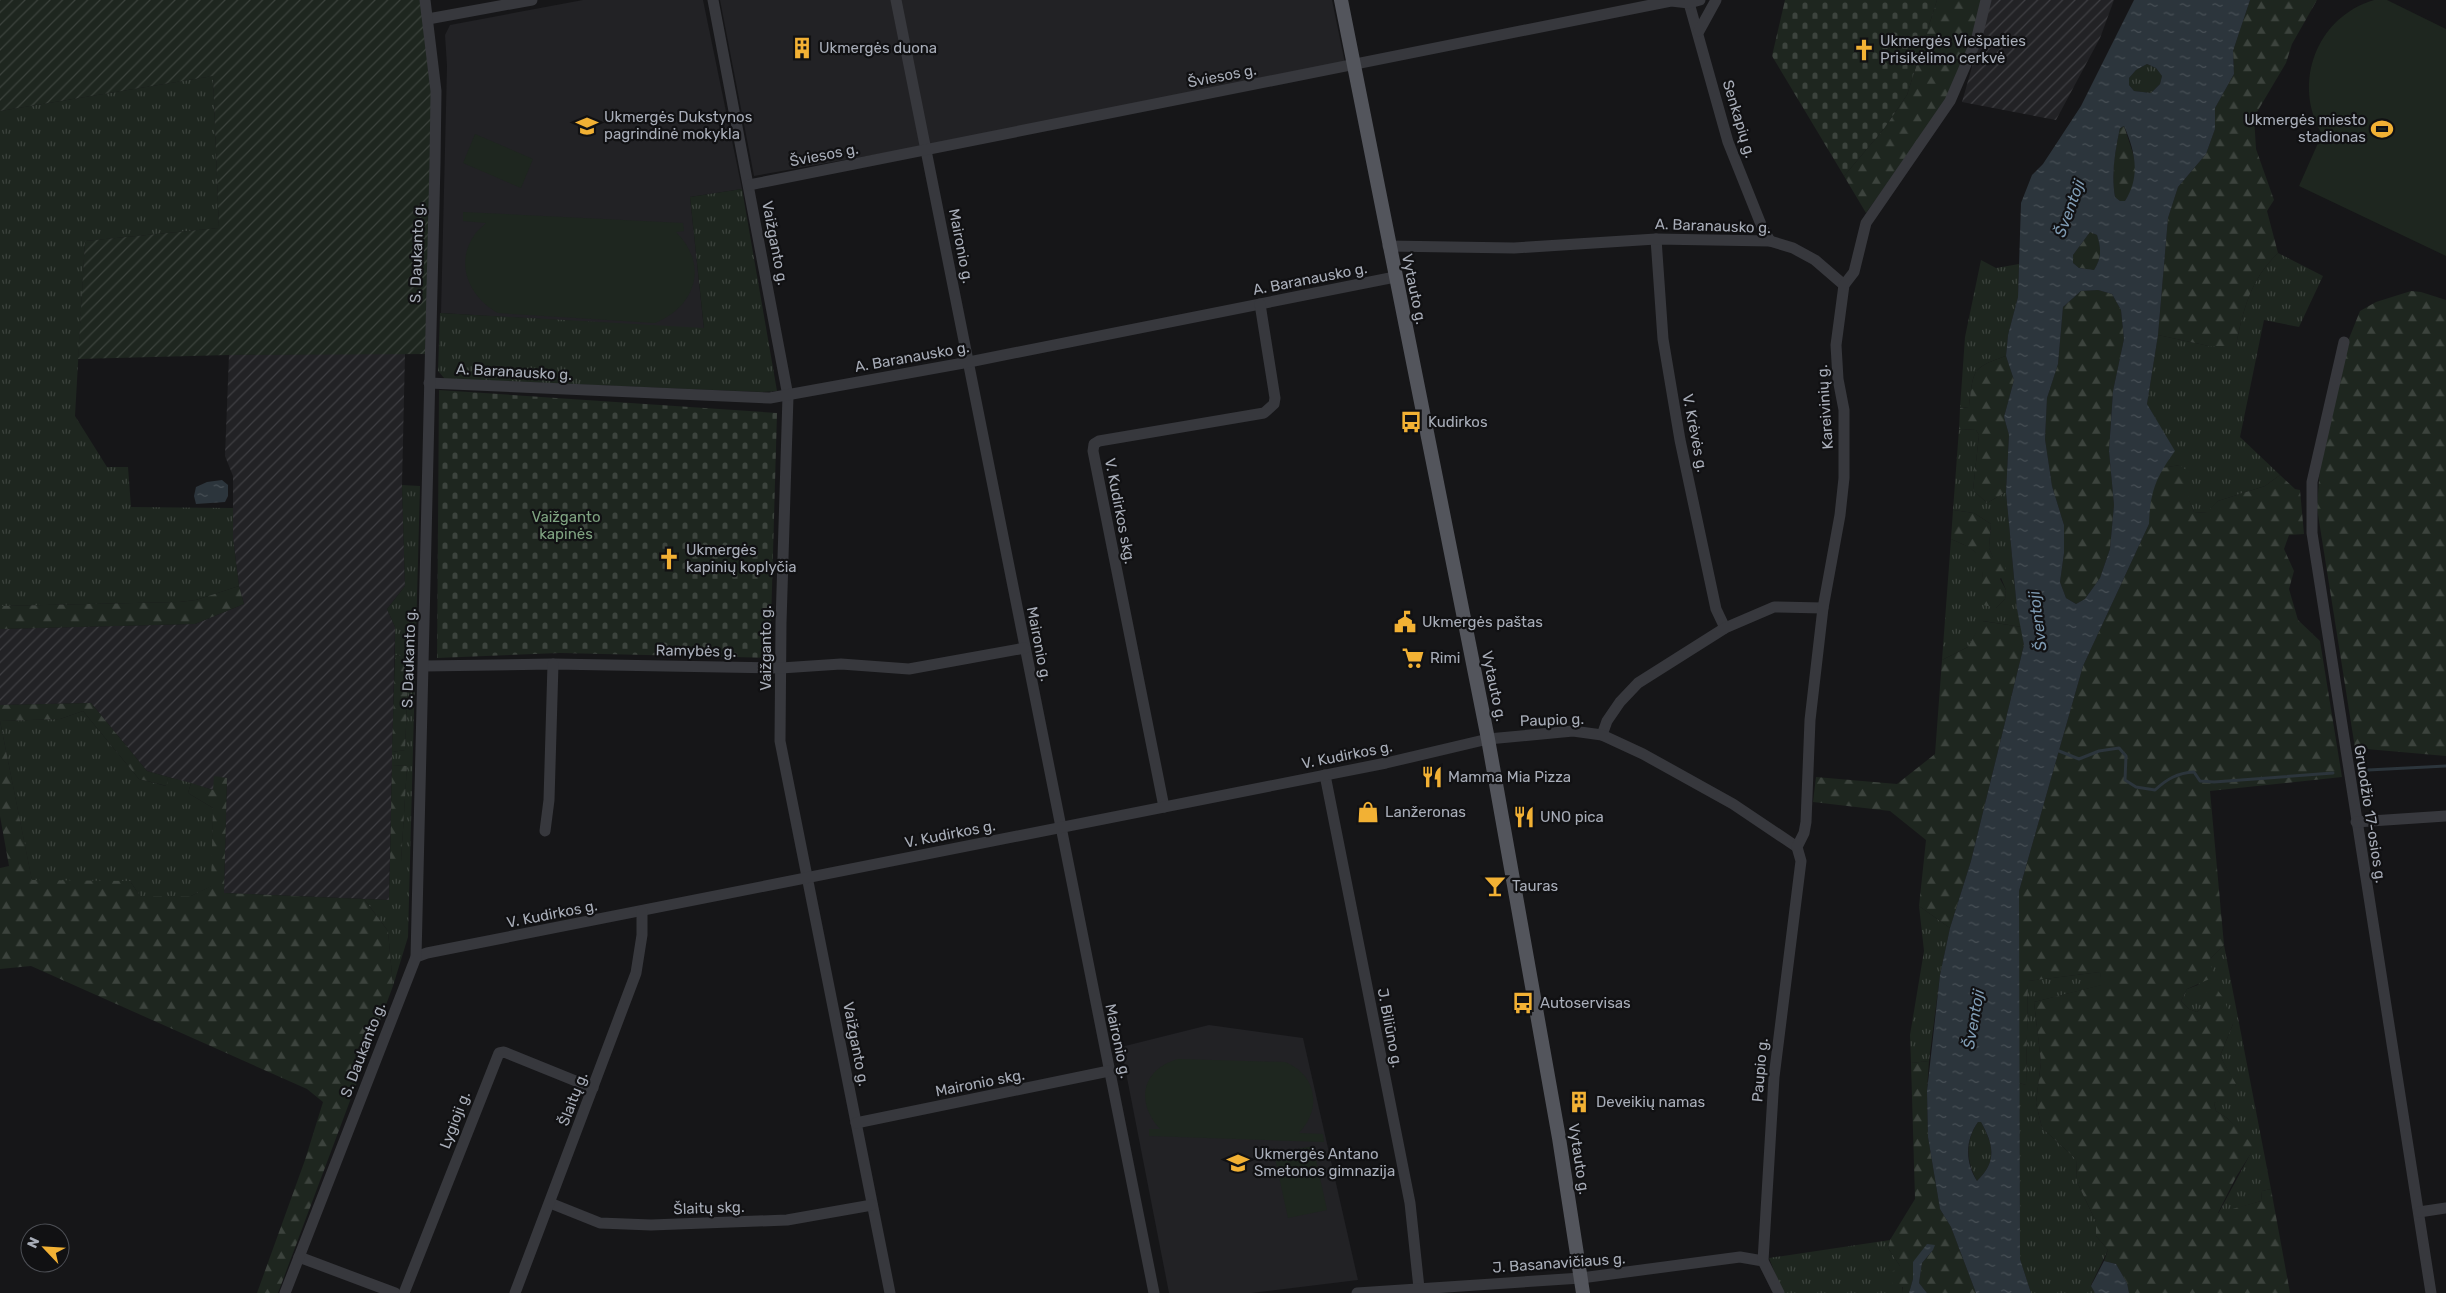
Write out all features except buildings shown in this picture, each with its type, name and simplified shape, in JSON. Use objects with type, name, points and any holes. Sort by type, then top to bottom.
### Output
[{"type":"main road","name":"Vytauto g.","points":[[1341,0],[1388,246],[1488,739],[1559,1138],[1584,1293]]},
{"type":"street","name":"S. Daukanto g.","points":[[285,1293],[416,957],[436,92],[425,0]]},
{"type":"street","points":[[428,19],[532,0]]},
{"type":"street","name":"Vaižganto g.","points":[[713,0],[788,396],[780,741],[890,1293]]},
{"type":"street","name":"Maironio g.","points":[[896,0],[1154,1293]]},
{"type":"street","points":[[1699,31],[1716,0]]},
{"type":"street","name":"Kareivinių g.","points":[[1823,608],[1840,516],[1844,478],[1844,410],[1838,379],[1836,345],[1844,285],[1854,272],[1866,223],[1950,101],[1976,41],[1986,0]]},
{"type":"street","name":"Šviesos g.","points":[[749,185],[1672,1],[1695,2]]},
{"type":"street","name":"Senkapių g.","points":[[1695,2],[1699,31],[1728,142],[1762,227],[1770,241]]},
{"type":"street","name":"A. Baranausko g.","points":[[1388,246],[1514,248],[1656,239],[1770,241],[1793,248],[1815,260],[1844,285]]},
{"type":"street","name":"V. Krėvės g.","points":[[1656,239],[1663,339],[1680,440],[1716,609],[1725,628]]},
{"type":"street","name":"A. Baranausko g.","points":[[429,383],[667,395],[770,398],[968,362],[1395,277]]},
{"type":"street","name":"V. Kudirkos skg.","points":[[1164,807],[1093,451],[1094,444],[1099,441],[1264,413],[1270,410],[1275,398],[1260,304]]},
{"type":"street","name":"Gruodžio 17-osios g.","points":[[2344,342],[2310,498],[2312,533],[2431,1293]]},
{"type":"street","points":[[1602,736],[1608,721],[1620,702],[1638,683],[1725,628],[1774,607],[1823,608]]},
{"type":"street","name":"Paupio g.","points":[[1797,847],[1804,833],[1806,822],[1810,720],[1823,608]]},
{"type":"street","name":"Ramybės g.","points":[[424,666],[553,664],[781,668],[841,664],[909,669],[1025,648]]},
{"type":"street","points":[[546,831],[549,800],[553,664]]},
{"type":"street","name":"Paupio g.","points":[[1488,739],[1573,731],[1602,736],[1629,747],[1733,804],[1797,847],[1801,861],[1774,1077],[1762,1260]]},
{"type":"street","name":"V. Kudirkos g.","points":[[416,957],[427,953],[1325,775],[1488,739]]},
{"type":"street","name":"J. Biliūno g.","points":[[1325,775],[1410,1203],[1419,1288]]},
{"type":"street","points":[[2356,822],[2446,816]]},
{"type":"street","name":"Šlaitų g.","points":[[516,1293],[636,973],[642,935],[642,911]]},
{"type":"street","name":"Lygioji g.","points":[[404,1293],[499,1053],[504,1052],[593,1088]]},
{"type":"street","name":"Maironio skg.","points":[[856,1123],[1109,1071]]},
{"type":"street","name":"Šlaitų skg.","points":[[550,1203],[600,1223],[651,1225],[787,1220],[872,1205]]},
{"type":"street","points":[[2419,1212],[2446,1208]]},
{"type":"street","points":[[299,1257],[395,1293]]},
{"type":"street","name":"J. Basanavičiaus g.","points":[[1357,1293],[1581,1278],[1740,1257],[1762,1260]]},
{"type":"street","points":[[1762,1260],[1779,1293]]},
{"type":"shaded area","name":"Ukmergės Dukstynos pagrindinė mokykla","points":[[583,0],[703,0],[742,189],[690,197],[704,329],[441,313],[447,66],[445,35],[450,25]]},
{"type":"shaded area","points":[[720,0],[1332,0],[1345,63],[924,146],[754,176]]},
{"type":"shaded area","points":[[1991,0],[2114,0],[2100,38],[2056,120],[1962,102]]},
{"type":"shaded area","points":[[405,353],[402,485],[405,586],[387,609],[395,627],[389,900],[224,893],[227,778],[213,790],[147,771],[91,703],[0,705],[0,629],[195,624],[244,604],[239,586],[233,538],[233,476],[225,456],[229,355]]},
{"type":"shaded area","name":"Ukmergės Antano Smetonos gimnazija","points":[[1209,1025],[1303,1038],[1358,1280],[1251,1293],[1169,1293],[1121,1047]]},
{"type":"green space","points":[[0,0],[425,0],[436,91],[429,354],[229,355],[78,359],[85,241],[219,228],[213,76],[0,111]]},
{"type":"green space","points":[[1785,0],[1937,0],[1907,95],[1883,130],[1844,176],[1772,56]]},
{"type":"green space","points":[[1937,0],[1982,0],[1973,33],[1947,100],[1866,213],[1844,176],[1883,130],[1907,95]]},
{"type":"green space","points":[[2250,0],[2317,0],[2292,44],[2286,63],[2254,117],[2256,149],[2274,200],[2267,211],[2278,253],[2261,273],[2250,295],[2245,307],[2236,346],[2209,346],[2158,335],[2168,218],[2178,187],[2206,154],[2215,129],[2215,108],[2234,74],[2233,51]]},
{"type":"green space","name":"Ukmergės miesto stadionas","points":[[2374,0],[2387,0],[2446,29],[2446,256],[2299,186],[2322,134],[2313,115],[2309,94],[2310,74],[2315,55],[2324,37],[2337,21],[2354,9]]},
{"type":"green space","points":[[2147,64],[2156,68],[2162,76],[2160,84],[2151,93],[2134,91],[2129,85],[2129,78],[2136,70]]},
{"type":"green space","points":[[213,76],[219,228],[85,241],[75,416],[107,467],[128,467],[131,507],[233,508],[233,538],[239,586],[196,600],[179,602],[0,606],[0,111]]},
{"type":"green space","points":[[2124,126],[2135,163],[2135,172],[2131,191],[2125,201],[2120,201],[2115,197],[2114,171],[2120,128]]},
{"type":"green space","points":[[475,134],[533,159],[521,188],[463,163]]},
{"type":"green space","points":[[742,189],[777,391],[762,392],[445,379],[438,371],[440,313],[704,328],[690,197]]},
{"type":"green space","points":[[463,212],[683,223],[684,231],[676,232],[686,245],[692,258],[695,271],[693,284],[680,306],[669,316],[655,323],[498,313],[479,298],[472,289],[465,268],[469,245],[475,234],[486,223],[463,221]]},
{"type":"green space","points":[[2090,232],[2097,235],[2100,249],[2100,257],[2094,270],[2079,268],[2073,263],[2073,255]]},
{"type":"green space","points":[[2278,253],[2323,276],[2299,327],[2264,320],[2240,437],[2280,475],[2265,486],[2218,501],[2207,513],[2194,512],[2187,496],[2180,465],[2162,468],[2174,451],[2147,404],[2158,335],[2209,346],[2236,346],[2245,307],[2250,295],[2261,273]]},
{"type":"green space","points":[[1981,260],[1996,268],[2019,264],[2018,297],[2008,335],[2006,356],[1986,364],[1976,372],[1973,378],[1969,407],[1960,408],[1965,337]]},
{"type":"green space","points":[[2098,290],[2112,294],[2121,310],[2124,339],[2113,391],[2109,451],[2114,505],[2110,549],[2100,578],[2085,599],[2076,604],[2066,598],[2060,582],[2064,553],[2064,525],[2052,486],[2045,439],[2047,398],[2058,364],[2063,307],[2081,291]]},
{"type":"green space","points":[[2411,291],[2421,292],[2446,300],[2446,756],[2355,748],[2317,508],[2320,467],[2348,341],[2360,311],[2376,302]]},
{"type":"green space","points":[[2006,356],[2014,380],[2004,417],[2009,435],[2006,492],[1987,503],[1973,490],[1979,435],[1976,430],[1959,429],[1960,408],[1969,407],[1973,378],[1976,372],[1986,364]]},
{"type":"green space","name":"Vaižganto kapinės","points":[[439,390],[777,413],[770,658],[560,653],[437,658]]},
{"type":"green space","points":[[1959,429],[1976,430],[1979,435],[1973,490],[1987,503],[2006,492],[2017,609],[2022,627],[1983,621],[1968,647],[1942,660],[1951,539],[1969,547],[1981,557],[1983,578],[1996,608],[2005,599],[2006,590],[1989,548],[1991,524],[1974,513],[1953,510]]},
{"type":"green space","points":[[2180,465],[2191,474],[2188,493],[2194,512],[2206,513],[2218,501],[2265,486],[2280,475],[2295,489],[2300,490],[2304,534],[2289,535],[2284,549],[2294,571],[2289,589],[2298,620],[2320,641],[2342,777],[2210,791],[2224,945],[2210,959],[2214,977],[2187,989],[2181,1001],[2189,1009],[2197,1012],[2203,1007],[2207,992],[2216,988],[2224,999],[2233,1024],[2220,1056],[2236,1084],[2233,1096],[2214,1103],[2216,1111],[2227,1118],[2255,1147],[2236,1177],[2218,1213],[2261,1201],[2262,1191],[2271,1189],[2290,1293],[2129,1293],[2127,1283],[2116,1264],[2104,1261],[2108,1250],[2096,1236],[2096,1222],[2077,1182],[2076,1159],[2042,1128],[2036,1103],[2041,1062],[2034,1002],[2101,985],[2100,972],[2028,981],[2026,1085],[2019,1083],[2019,891],[2083,666],[2149,524],[2149,499],[2162,468]]},
{"type":"green space","points":[[402,485],[420,486],[408,937],[393,986],[388,931],[364,899],[389,900],[390,862],[401,862],[407,766],[392,765],[392,752],[405,750],[409,657],[395,655],[395,627],[387,609],[405,586]]},
{"type":"green space","points":[[1953,510],[1974,513],[1991,524],[1989,548],[1993,557],[2005,561],[2005,573],[2000,579],[2006,590],[2005,599],[1996,608],[1983,605],[1975,588],[1983,578],[1980,562],[1975,552],[1951,539]]},
{"type":"green space","points":[[239,586],[244,604],[195,624],[0,629],[0,606],[179,602],[196,600]]},
{"type":"green space","points":[[1982,621],[2022,627],[2024,645],[1971,861],[1950,928],[1919,906],[1926,840],[1890,811],[1813,802],[1816,777],[1897,784],[1935,754],[1942,660],[1968,647]]},
{"type":"green space","points":[[395,655],[409,657],[405,750],[392,752]]},
{"type":"green space","points":[[91,703],[147,771],[168,777],[167,786],[139,779],[83,711],[60,719],[0,721],[0,705]]},
{"type":"green space","points":[[83,711],[139,779],[166,786],[168,777],[191,783],[188,793],[213,808],[212,886],[191,896],[140,896],[130,881],[32,881],[0,721],[60,719]]},
{"type":"green space","points":[[0,721],[32,880],[130,881],[140,896],[191,896],[211,886],[213,808],[188,793],[191,783],[213,790],[214,776],[227,778],[224,893],[364,899],[388,931],[393,986],[278,1293],[257,1293],[305,1160],[323,1102],[307,1089],[31,966],[0,969],[0,868],[9,866],[0,816]]},
{"type":"green space","points":[[392,765],[407,766],[401,862],[390,862]]},
{"type":"green space","points":[[1919,906],[1950,928],[1940,975],[1929,1061],[1911,1063],[1910,1035],[1924,951]]},
{"type":"green space","points":[[2224,945],[2271,1189],[2262,1191],[2261,1201],[2218,1214],[2254,1147],[2227,1118],[2216,1111],[2214,1103],[2236,1085],[2220,1056],[2233,1024],[2203,1007],[2197,1012],[2189,1009],[2181,1001],[2187,989],[2198,985],[2210,959]]},
{"type":"green space","points":[[2100,972],[2102,985],[2034,1002],[2041,1062],[2036,1103],[2042,1128],[2076,1159],[2077,1182],[2096,1222],[2096,1236],[2108,1250],[2091,1285],[2095,1293],[2031,1293],[2020,1259],[2019,1083],[2026,1085],[2028,981]]},
{"type":"green space","points":[[1178,1059],[1285,1062],[1296,1068],[1304,1075],[1313,1093],[1311,1114],[1299,1133],[1323,1134],[1324,1142],[1149,1136],[1149,1129],[1160,1129],[1152,1119],[1147,1108],[1146,1088],[1156,1070]]},
{"type":"green space","points":[[1929,1061],[1927,1091],[1928,1137],[1940,1209],[1951,1227],[1976,1293],[1927,1293],[1919,1283],[1922,1263],[1933,1250],[1913,1262],[1913,1279],[1909,1293],[1903,1293],[1903,1287],[1896,1288],[1891,1281],[1892,1272],[1900,1266],[1888,1248],[1890,1240],[1915,1199],[1911,1063]]},
{"type":"green space","points":[[1978,1122],[1981,1122],[1989,1139],[1991,1153],[1988,1167],[1977,1181],[1973,1174],[1968,1151],[1971,1136]]},
{"type":"green space","points":[[1313,1146],[1327,1210],[1288,1218],[1274,1154]]},
{"type":"green space","points":[[1890,1240],[1888,1248],[1900,1266],[1903,1293],[1783,1293],[1769,1258]]},
{"type":"water","name":"Šventoji","points":[[2134,0],[2250,0],[2233,51],[2234,74],[2215,108],[2215,129],[2206,154],[2178,187],[2168,218],[2158,335],[2147,404],[2175,451],[2155,485],[2149,524],[2083,666],[2019,891],[2020,1259],[2031,1293],[1976,1293],[1951,1227],[1940,1209],[1928,1137],[1927,1091],[1940,975],[1950,928],[1971,861],[2024,645],[2017,609],[2006,492],[2009,435],[2004,417],[2014,380],[2006,356],[2008,335],[2018,297],[2021,203],[2032,175],[2043,164],[2081,106]],"holes":[[[2147,64],[2156,68],[2162,76],[2160,84],[2151,93],[2134,91],[2129,85],[2129,78],[2136,70]],[[2124,126],[2135,164],[2133,182],[2125,201],[2120,201],[2115,197],[2113,180],[2120,128]],[[2090,232],[2097,235],[2100,253],[2094,270],[2079,268],[2073,263],[2073,255]],[[2098,290],[2112,294],[2121,310],[2124,339],[2113,391],[2109,451],[2114,505],[2110,549],[2100,578],[2085,599],[2076,604],[2066,598],[2060,582],[2064,553],[2064,525],[2052,486],[2045,439],[2047,398],[2058,364],[2063,307],[2081,291]],[[1978,1122],[1981,1122],[1991,1146],[1988,1167],[1977,1181],[1969,1159],[1968,1151],[1971,1136]]]},
{"type":"water","points":[[222,480],[228,485],[228,496],[225,502],[196,504],[194,496],[196,487],[207,482]]},
{"type":"water","points":[[1927,1244],[1935,1245],[1922,1263],[1919,1283],[1927,1293],[1909,1293],[1913,1279],[1913,1262]]},
{"type":"water","points":[[2104,1261],[2116,1264],[2127,1283],[2129,1293],[2095,1293],[2091,1286]]},
{"type":"waterway","points":[[2059,751],[2079,759],[2099,751],[2119,748],[2126,756],[2125,780],[2136,787],[2155,790],[2173,777],[2194,772],[2200,781],[2214,782],[2333,773]]},
{"type":"waterway","points":[[2368,770],[2446,766]]},
{"type":"place","name":"Ukmergės duona","points":[[802,48]]},
{"type":"place","name":"Ukmergės Viešpaties Prisikėlimo cerkvė","points":[[1864,50]]},
{"type":"place","name":"Ukmergės Dukstynos pagrindinė mokykla","points":[[587,126]]},
{"type":"place","name":"Ukmergės miesto stadionas","points":[[2382,129]]},
{"type":"place","name":"Kudirkos","points":[[1411,422]]},
{"type":"place","name":"Ukmergės kapinių koplyčia","points":[[669,559]]},
{"type":"place","name":"Ukmergės paštas","points":[[1405,622]]},
{"type":"place","name":"Rimi","points":[[1413,658]]},
{"type":"place","name":"Mamma Mia Pizza","points":[[1432,777]]},
{"type":"place","name":"Lanžeronas","points":[[1368,812]]},
{"type":"place","name":"UNO pica","points":[[1524,817]]},
{"type":"place","name":"Tauras","points":[[1495,886]]},
{"type":"place","name":"Autoservisas","points":[[1523,1003]]},
{"type":"place","name":"Deveikių namas","points":[[1579,1102]]},
{"type":"place","name":"Ukmergės Antano Smetonos gimnazija","points":[[1238,1163]]}]
